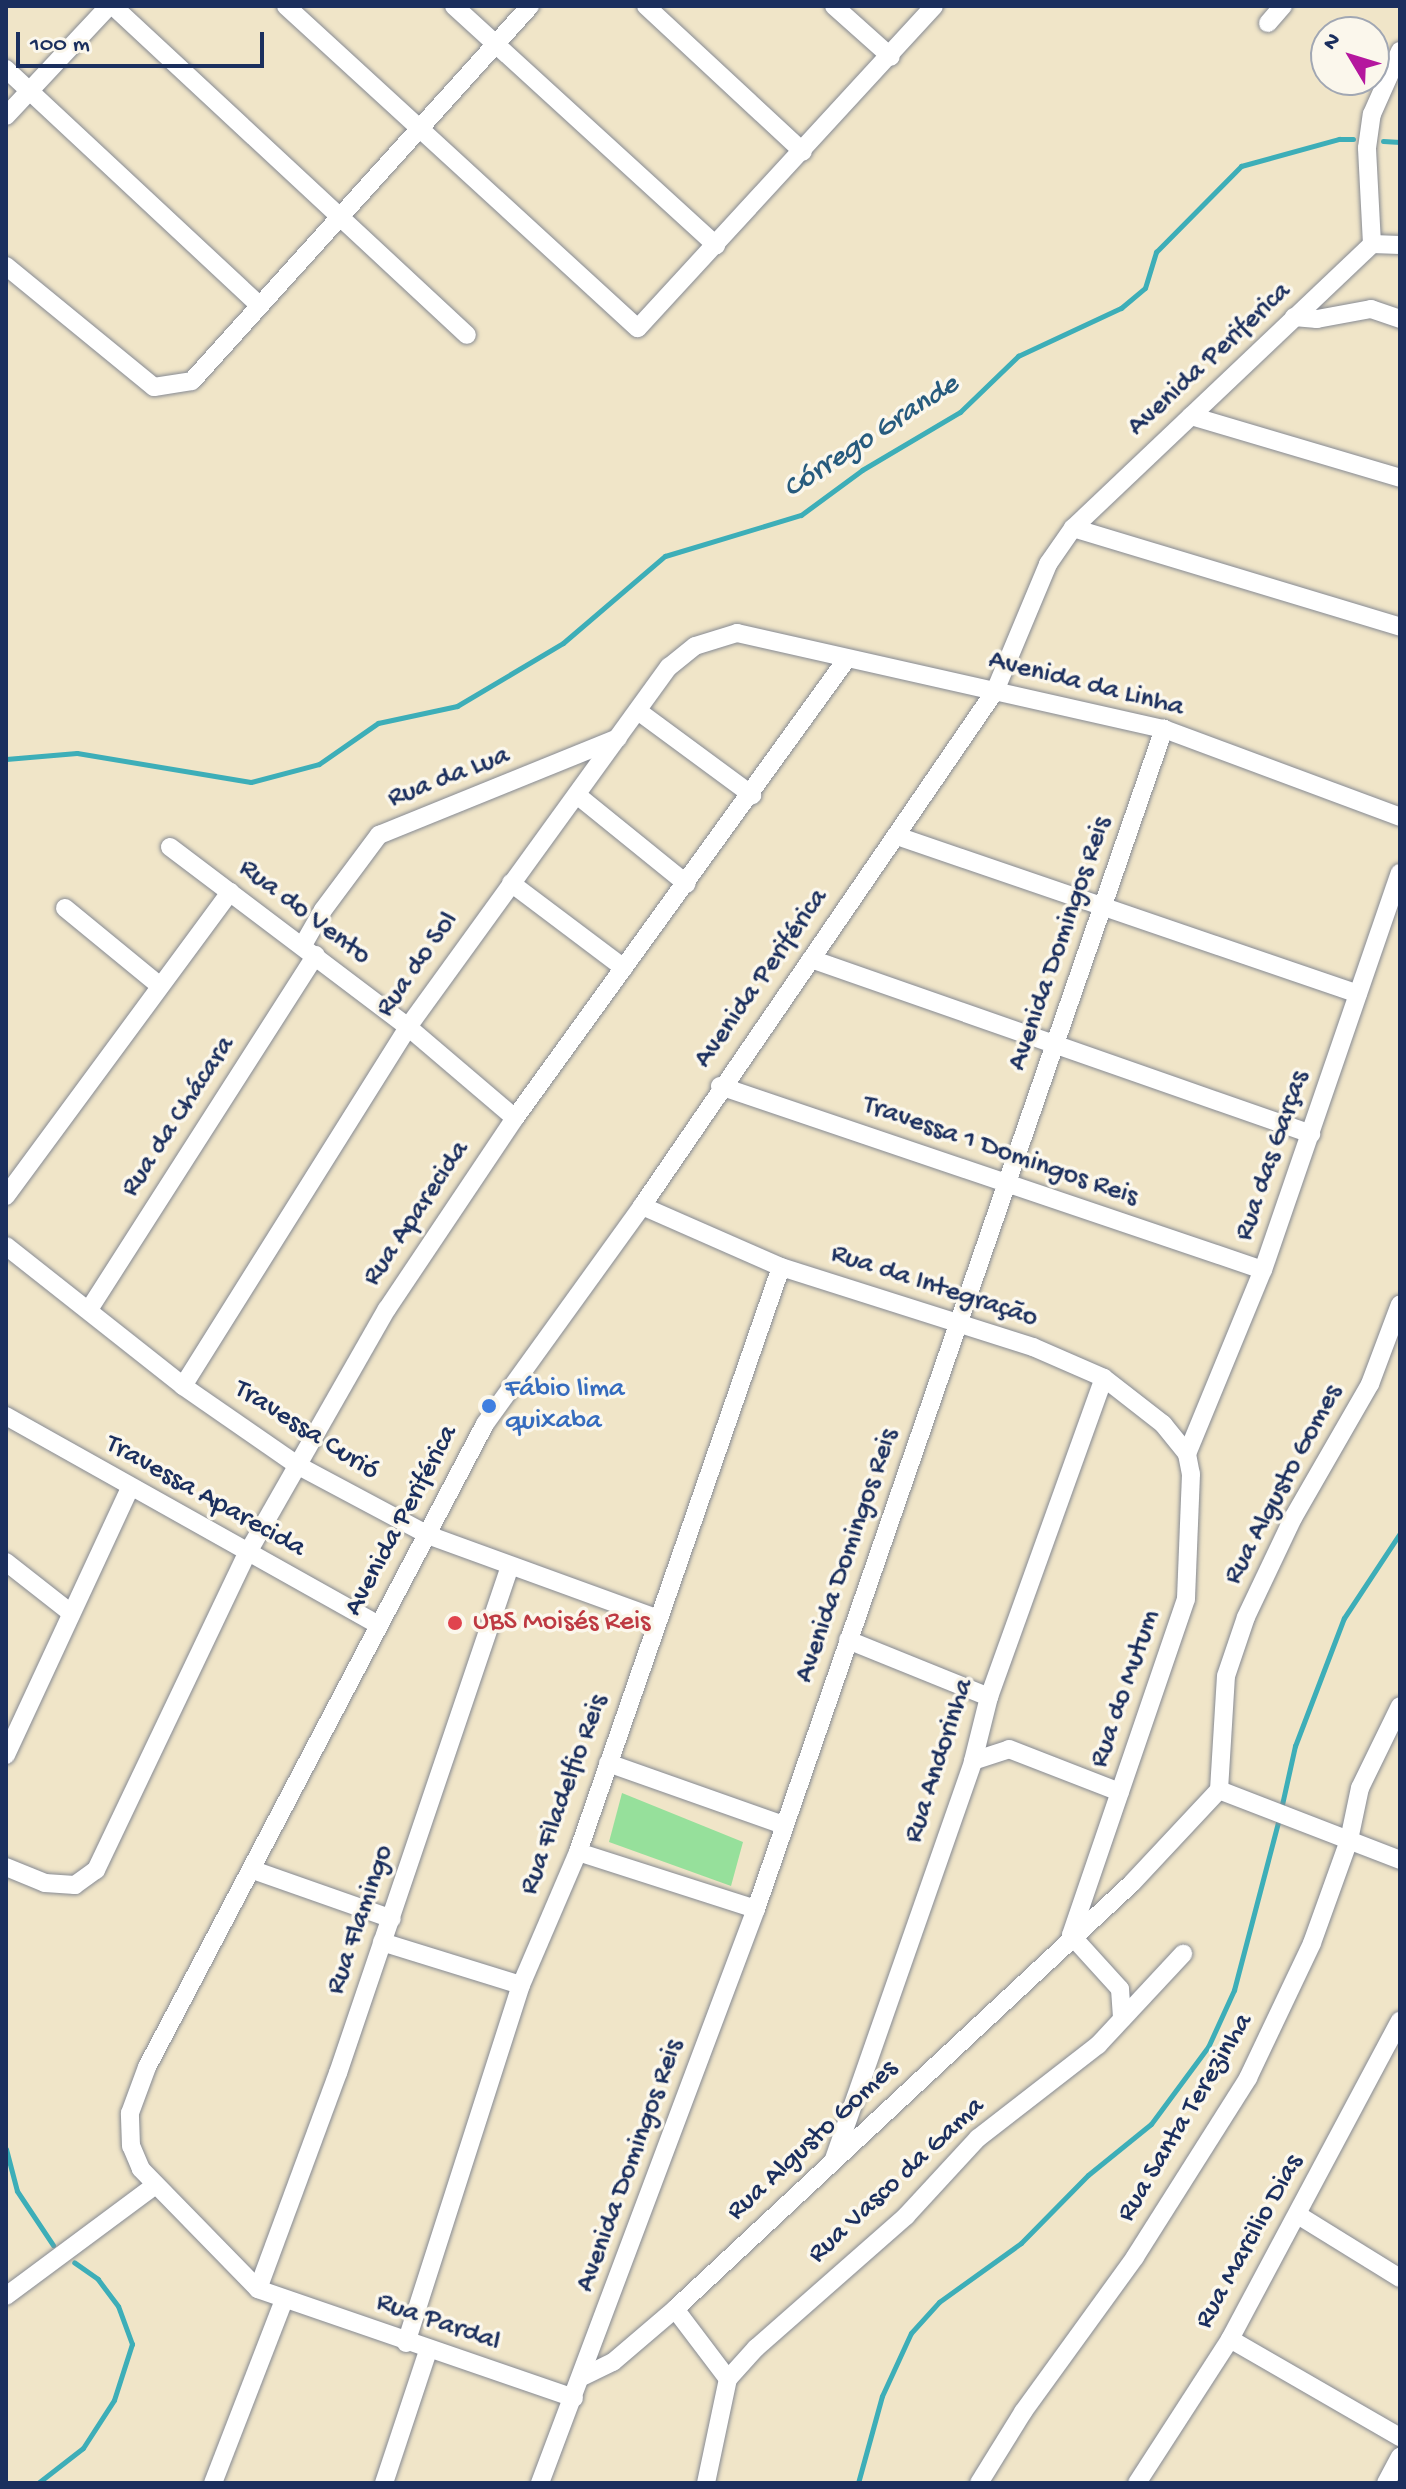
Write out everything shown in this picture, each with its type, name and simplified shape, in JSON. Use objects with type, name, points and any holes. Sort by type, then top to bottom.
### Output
[{"type":"street","points":[[6,116],[111,6],[467,335]]},
{"type":"street","points":[[286,6],[638,328],[891,57],[934,6]]},
{"type":"street","points":[[454,6],[716,245]]},
{"type":"street","points":[[6,266],[154,387],[192,381],[530,6]]},
{"type":"street","points":[[646,6],[803,152]]},
{"type":"street","points":[[834,6],[891,57]]},
{"type":"street","points":[[1268,23],[1283,6]]},
{"type":"street","points":[[1400,51],[1372,114],[1367,148],[1372,244],[1400,245]]},
{"type":"street","points":[[6,69],[260,306]]},
{"type":"street","name":"Avenida Periferica","points":[[995,691],[1040,580],[1073,528],[1372,244]]},
{"type":"street","points":[[1294,317],[1317,319],[1371,309],[1400,319]]},
{"type":"street","points":[[1191,416],[1400,478]]},
{"type":"street","points":[[1073,528],[1400,627]]},
{"type":"street","name":"Rua do Sol","points":[[183,1386],[408,1027],[669,667],[695,646],[727,632],[749,636]]},
{"type":"street","name":"Avenida da Linha","points":[[749,636],[1164,729],[1400,817]]},
{"type":"street","name":"Rua Aparecida","points":[[6,1867],[45,1883],[75,1885],[96,1870],[247,1554],[387,1309],[515,1118],[752,795],[846,660]]},
{"type":"street","name":"Avenida Periférica","points":[[258,2289],[153,2187],[131,2146],[130,2113],[153,2054],[253,1870],[485,1424],[642,1206],[720,1086],[897,836],[995,691]]},
{"type":"street","points":[[638,711],[752,795]]},
{"type":"street","name":"Avenida Domingos Reis","points":[[540,2483],[584,2376],[756,1909],[1164,729]]},
{"type":"street","name":"Rua da Lua","points":[[310,950],[323,910],[379,835],[618,738]]},
{"type":"street","points":[[577,795],[687,884]]},
{"type":"street","points":[[897,836],[1358,994]]},
{"type":"street","name":"Rua do Vento","points":[[170,847],[310,950],[408,1027],[515,1118]]},
{"type":"street","name":"Rua das Garças","points":[[1187,1454],[1263,1270],[1400,873]]},
{"type":"street","points":[[511,883],[624,968]]},
{"type":"street","points":[[6,1196],[230,892]]},
{"type":"street","points":[[65,908],[160,986]]},
{"type":"street","name":"Rua da Chácara","points":[[90,1308],[310,950]]},
{"type":"street","points":[[811,959],[1057,1042],[1311,1134]]},
{"type":"street","name":"Travessa 1 Domingos Reis","points":[[720,1086],[1263,1270]]},
{"type":"street","name":"Rua da Integração","points":[[642,1206],[781,1267],[959,1324],[1104,1378],[1163,1424],[1187,1454]]},
{"type":"street","name":"Travessa Curió","points":[[6,1246],[90,1308],[183,1386],[297,1465],[428,1535],[656,1618]]},
{"type":"street","name":"Rua Filadelfio Reis","points":[[406,2343],[521,1985],[578,1852],[656,1618],[781,1267]]},
{"type":"street","name":"Rua Algusto Gomes","points":[[584,2376],[613,2362],[675,2309],[1071,1935],[1132,1883],[1219,1790],[1226,1676],[1246,1617],[1293,1518],[1370,1384],[1400,1304]]},
{"type":"street","name":"Rua Andorinha","points":[[833,2161],[973,1761],[989,1697],[1104,1378]]},
{"type":"street","name":"Travessa Aparecida","points":[[6,1416],[378,1625]]},
{"type":"street","name":"Rua do Mutum","points":[[1071,1935],[1186,1599],[1191,1474],[1187,1454]]},
{"type":"street","points":[[6,1755],[130,1488]]},
{"type":"street","points":[[6,1562],[71,1613]]},
{"type":"street","name":"Rua Flamingo","points":[[258,2289],[392,1919],[510,1566]]},
{"type":"street","points":[[848,1640],[989,1697]]},
{"type":"street","name":"Rua Santa Terezinha","points":[[979,2483],[1023,2412],[1135,2257],[1248,2078],[1312,1943],[1349,1840],[1360,1788],[1400,1706]]},
{"type":"street","points":[[973,1761],[1009,1749],[1120,1792]]},
{"type":"street","points":[[608,1763],[783,1825]]},
{"type":"street","points":[[1219,1790],[1400,1860]]},
{"type":"street","points":[[578,1852],[756,1909]]},
{"type":"street","points":[[253,1870],[392,1919]]},
{"type":"street","points":[[1071,1935],[1120,1989],[1122,2019]]},
{"type":"street","points":[[382,1942],[521,1985]]},
{"type":"street","name":"Rua Vasco da Gama","points":[[728,2379],[789,2317],[906,2216],[978,2138],[1057,2081],[1122,2019],[1183,1954]]},
{"type":"street","name":"Rua Marcilio Dias","points":[[1137,2483],[1230,2339],[1400,2020]]},
{"type":"street","points":[[6,2296],[153,2187]]},
{"type":"street","points":[[1298,2215],[1398,2269]]},
{"type":"street","name":"Rua Pardal","points":[[258,2289],[428,2351],[574,2398]]},
{"type":"street","points":[[213,2483],[284,2300]]},
{"type":"street","points":[[675,2309],[728,2379],[706,2483]]},
{"type":"street","points":[[1230,2339],[1400,2437]]},
{"type":"street","points":[[384,2483],[428,2351]]},
{"type":"street","points":[[1386,2483],[1400,2457]]},
{"type":"green space","points":[[622,1793],[743,1842],[731,1886],[609,1842]]},
{"type":"waterway","name":"Córrego Grande","points":[[6,759],[77,753],[251,782],[319,764],[378,723],[457,706],[563,643],[665,556],[801,515],[862,470],[960,412],[1018,356],[1121,308],[1145,288],[1156,252],[1241,166],[1339,139],[1353,139]]},
{"type":"waterway","name":"Córrego Grande","points":[[1383,141],[1400,142]]},
{"type":"waterway","points":[[1281,1809],[1295,1746],[1344,1618],[1400,1533]]},
{"type":"waterway","points":[[858,2483],[882,2396],[911,2333],[939,2302],[1021,2243],[1088,2175],[1151,2124],[1208,2047],[1234,1990],[1279,1818]]},
{"type":"waterway","name":"Córrego Grande","points":[[6,2149],[17,2191],[53,2245]]},
{"type":"waterway","name":"Córrego Grande","points":[[38,2483],[83,2448],[114,2400],[132,2344],[118,2306],[98,2279],[74,2262]]},
{"type":"place","name":"Fábio lima quixaba","points":[[489,1406]]},
{"type":"place","name":"UBS Moisés Reis","points":[[455,1623]]}]
